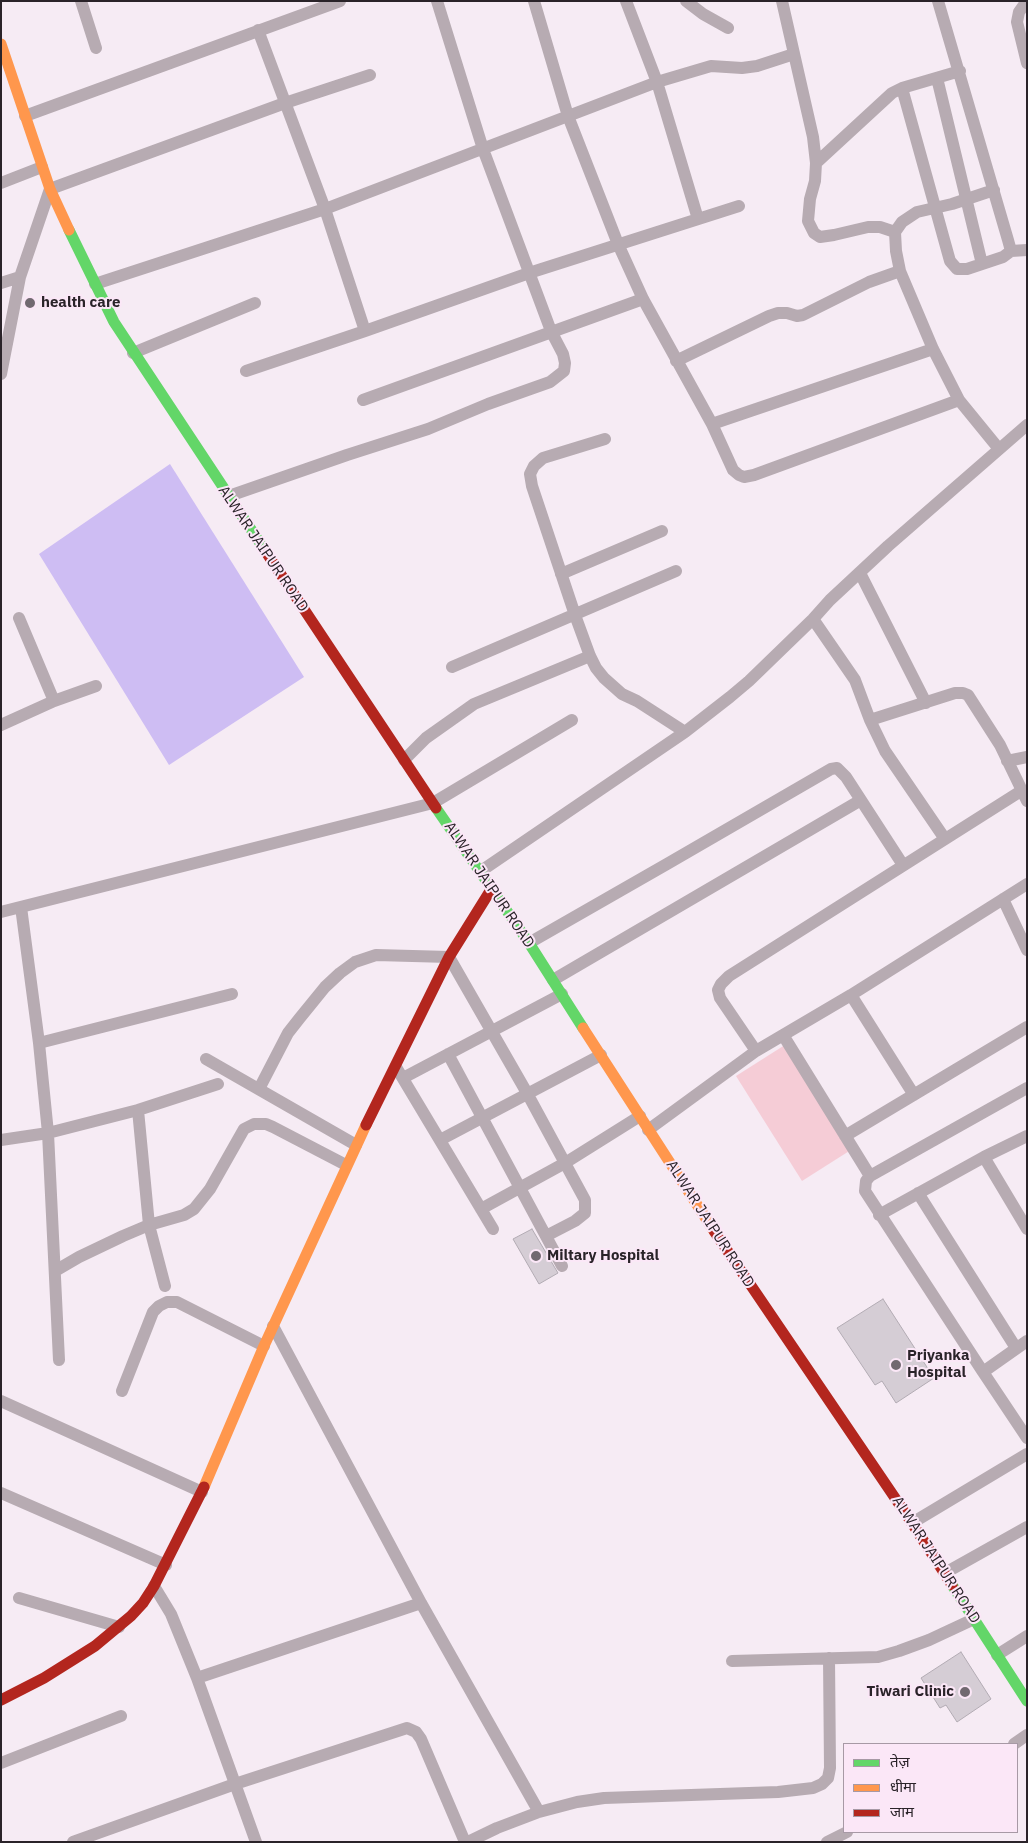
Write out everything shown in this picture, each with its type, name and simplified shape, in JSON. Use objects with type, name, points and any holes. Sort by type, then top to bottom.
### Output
[{"type":"main road","name":"ALWAR JAIPUR ROAD","points":[[1,44],[50,189],[95,284],[133,353],[404,760],[529,942],[750,1286],[912,1523],[1027,1701]]},
{"type":"main road","points":[[1,1700],[75,1659],[119,1627],[143,1603],[154,1586],[202,1492],[264,1346],[346,1165],[399,1072],[449,957],[492,888]]},
{"type":"street","points":[[81,1],[96,48]]},
{"type":"street","points":[[25,116],[340,1]]},
{"type":"street","points":[[229,496],[347,454],[428,430],[488,404],[550,382],[564,371],[563,354],[551,331],[483,149],[437,1]]},
{"type":"street","points":[[534,1],[568,116],[618,244],[642,299],[712,424],[733,470],[738,475],[744,477],[754,475],[959,400]]},
{"type":"street","points":[[626,1],[657,82],[698,220]]},
{"type":"street","points":[[686,1],[703,14],[728,28]]},
{"type":"street","points":[[782,1],[813,137],[816,163],[815,181],[808,208],[808,221],[814,233],[820,236],[834,235],[868,227],[880,227],[895,232]]},
{"type":"street","points":[[938,1],[1011,251]]},
{"type":"street","points":[[1027,4],[1019,12],[1017,22],[1027,64]]},
{"type":"street","points":[[258,30],[325,209],[365,331]]},
{"type":"street","points":[[95,284],[325,209],[657,82],[711,66],[742,68],[757,66],[794,54]]},
{"type":"street","points":[[816,163],[892,93],[902,88],[960,71]]},
{"type":"street","points":[[1,374],[20,276],[50,189],[285,103],[370,75]]},
{"type":"street","points":[[937,78],[982,264]]},
{"type":"street","points":[[902,88],[950,261],[957,269],[968,269],[1003,257],[1011,251],[1027,250]]},
{"type":"street","points":[[1,183],[42,167]]},
{"type":"street","points":[[994,190],[966,200],[917,212],[902,222],[895,232],[900,271],[933,349],[959,400],[999,449]]},
{"type":"street","points":[[246,370],[365,331],[529,273],[739,206]]},
{"type":"street","points":[[676,361],[769,316],[778,313],[803,315],[869,282],[900,271]]},
{"type":"street","points":[[1,283],[20,276]]},
{"type":"street","points":[[363,400],[642,299]]},
{"type":"street","points":[[133,353],[255,304]]},
{"type":"street","points":[[712,424],[933,349]]},
{"type":"street","points":[[481,871],[685,732],[749,681],[830,600],[1027,425]]},
{"type":"street","points":[[605,439],[543,458],[534,466],[530,474],[532,486],[590,656],[596,668],[614,688],[685,732]]},
{"type":"street","points":[[562,574],[662,531]]},
{"type":"street","points":[[452,667],[676,571]]},
{"type":"street","points":[[860,573],[926,703]]},
{"type":"street","points":[[18,618],[54,702]]},
{"type":"street","points":[[813,619],[855,680],[870,720],[885,751],[945,839]]},
{"type":"street","points":[[404,760],[426,738],[474,704],[590,656]]},
{"type":"street","points":[[1,726],[54,702],[96,686]]},
{"type":"street","points":[[756,1051],[720,998],[718,990],[729,976],[945,839],[1024,796],[1000,745],[968,695],[963,692],[870,720]]},
{"type":"street","points":[[1,912],[433,803],[572,720]]},
{"type":"street","points":[[1007,761],[1027,757]]},
{"type":"street","points":[[529,942],[668,864],[830,769],[837,768],[842,772],[903,865]]},
{"type":"street","points":[[553,980],[861,800]]},
{"type":"street","points":[[648,1130],[756,1051],[851,995],[1027,884]]},
{"type":"street","points":[[1003,899],[1027,950]]},
{"type":"street","points":[[20,908],[39,1043],[48,1133],[59,1360]]},
{"type":"street","points":[[259,1089],[288,1034],[299,1019],[325,987],[355,962],[376,955],[449,957],[527,1093],[585,1200],[585,1212],[575,1221],[546,1236]]},
{"type":"street","points":[[39,1043],[232,994]]},
{"type":"street","points":[[493,1229],[399,1072],[448,1054],[562,994]]},
{"type":"street","points":[[851,995],[914,1095]]},
{"type":"street","points":[[846,1136],[1027,1028]]},
{"type":"street","points":[[783,1035],[870,1176]]},
{"type":"street","points":[[448,1054],[562,1266]]},
{"type":"street","points":[[440,1140],[601,1055]]},
{"type":"street","points":[[206,1059],[356,1145]]},
{"type":"street","points":[[1,1140],[48,1133],[138,1110],[218,1084]]},
{"type":"street","points":[[1027,1088],[870,1176],[866,1182],[865,1191],[1027,1438]]},
{"type":"street","points":[[138,1110],[149,1225],[165,1286]]},
{"type":"street","points":[[481,1209],[565,1163],[640,1116]]},
{"type":"street","points":[[55,1271],[79,1257],[149,1225],[184,1215],[194,1209],[210,1189],[244,1129],[254,1124],[266,1124],[346,1165]]},
{"type":"street","points":[[879,1215],[984,1157],[1027,1136]]},
{"type":"street","points":[[984,1157],[1027,1229]]},
{"type":"street","points":[[918,1193],[1021,1345],[982,1372]]},
{"type":"street","points":[[122,1392],[153,1312],[167,1302],[177,1302],[264,1346]]},
{"type":"street","points":[[273,1326],[421,1603],[539,1812]]},
{"type":"street","points":[[1,1401],[202,1492]]},
{"type":"street","points":[[912,1523],[1027,1454]]},
{"type":"street","points":[[1,1493],[166,1565]]},
{"type":"street","points":[[945,1573],[1027,1527]]},
{"type":"street","points":[[154,1586],[171,1614],[197,1678],[256,1842]]},
{"type":"street","points":[[19,1598],[119,1627]]},
{"type":"street","points":[[197,1678],[421,1603]]},
{"type":"street","points":[[732,1661],[878,1657],[899,1651],[974,1619]]},
{"type":"street","points":[[997,1655],[1027,1636]]},
{"type":"street","points":[[73,1842],[235,1784],[407,1728],[416,1732],[421,1739],[466,1842],[496,1828],[539,1812],[577,1802],[604,1798],[778,1792],[813,1788],[822,1784],[828,1778],[830,1768],[829,1658]]},
{"type":"street","points":[[1,1763],[121,1716]]},
{"type":"street","points":[[1015,1743],[1027,1735]]},
{"type":"street","points":[[827,1842],[845,1833]]},
{"type":"shaded area","points":[[170,464],[304,677],[169,765],[39,554]]},
{"type":"shaded area","points":[[788,1043],[854,1148],[802,1181],[736,1076]]},
{"type":"building","points":[[532,1229],[558,1273],[539,1284],[513,1239]]},
{"type":"building","points":[[883,1299],[934,1378],[896,1403],[882,1381],[875,1385],[837,1328]]},
{"type":"building","points":[[961,1652],[991,1699],[957,1722],[946,1705],[940,1708],[921,1678]]},
{"type":"traffic: fast","points":[[69,230],[114,322],[266,552]]},
{"type":"traffic: fast","points":[[436,808],[529,943],[583,1028]]},
{"type":"traffic: fast","points":[[952,1585],[1027,1701]]},
{"type":"traffic: slow","points":[[1,44],[50,189],[69,230]]},
{"type":"traffic: slow","points":[[583,1028],[714,1231]]},
{"type":"traffic: slow","points":[[204,1487],[264,1346],[366,1125]]},
{"type":"traffic: jam","points":[[266,552],[436,808]]},
{"type":"traffic: jam","points":[[366,1125],[449,957],[492,888]]},
{"type":"traffic: jam","points":[[714,1231],[952,1585]]},
{"type":"traffic: jam","points":[[1,1700],[44,1678],[95,1646],[131,1616],[143,1603],[154,1586],[204,1487]]},
{"type":"place","name":"health care","points":[[30,303]]},
{"type":"place","name":"Miltary Hospital","points":[[536,1256]]},
{"type":"place","name":"Priyanka Hospital","points":[[896,1365]]},
{"type":"place","name":"Tiwari Clinic","points":[[965,1692]]}]
